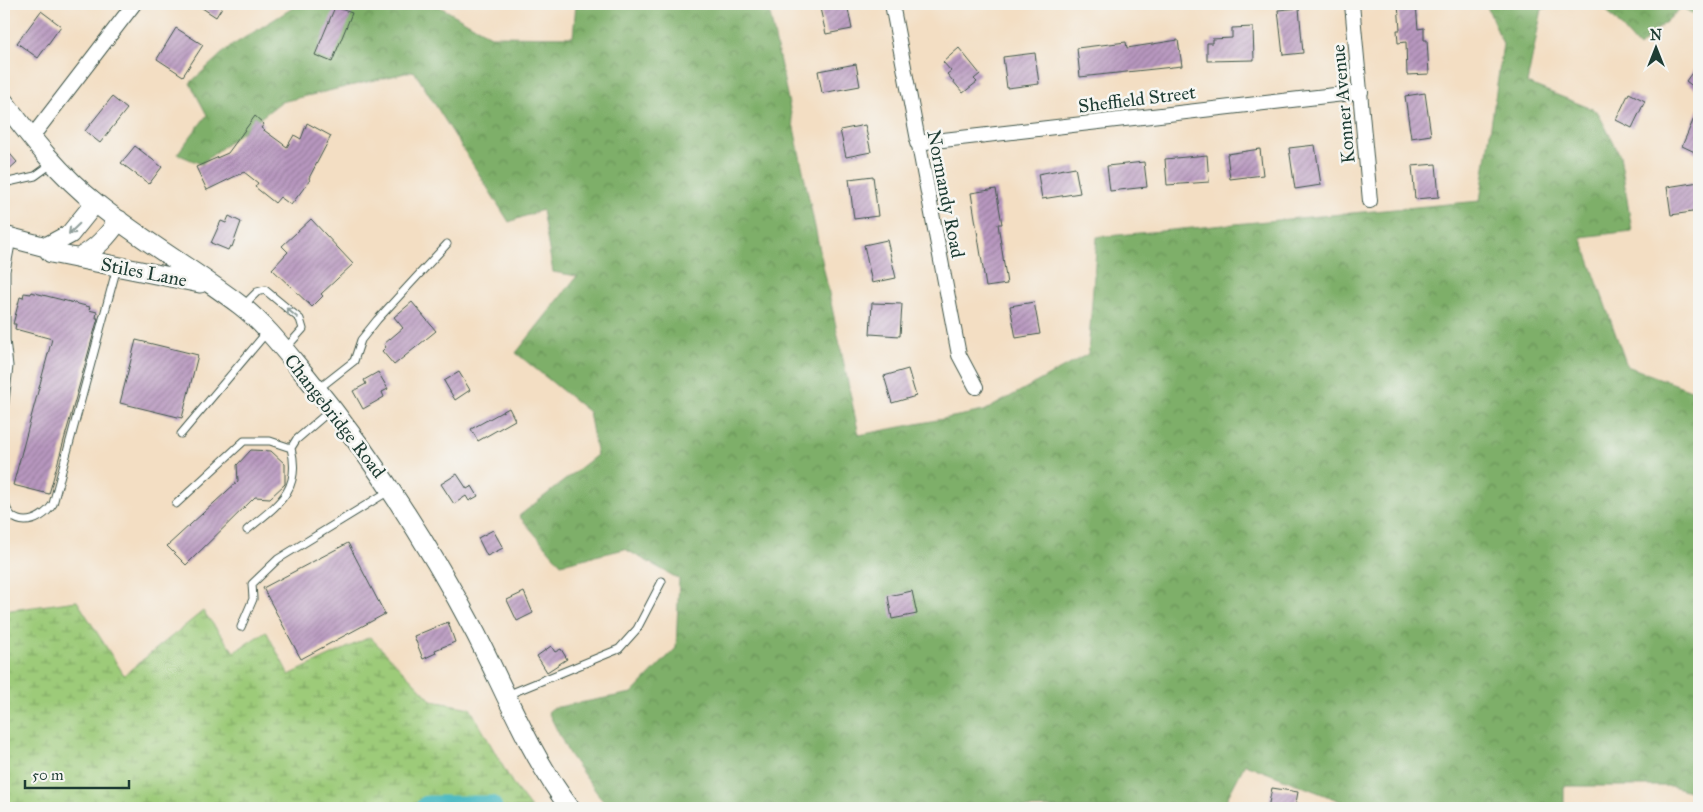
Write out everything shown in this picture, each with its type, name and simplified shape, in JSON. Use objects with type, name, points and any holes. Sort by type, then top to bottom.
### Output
[{"type":"main road","name":"Changebridge Road","points":[[4,102],[31,138],[95,203],[242,306],[284,350],[317,390],[392,490],[439,565],[539,762],[570,808]]},
{"type":"main road","points":[[46,247],[70,234],[95,203]]},
{"type":"main road","name":"Stiles Lane","points":[[79,258],[93,250],[106,239],[119,220]]},
{"type":"main road","name":"Stiles Lane","points":[[8,237],[46,247],[51,253],[209,284]]},
{"type":"street","points":[[31,138],[134,4]]},
{"type":"street","name":"Normandy Road","points":[[892,4],[917,143],[959,354],[976,387]]},
{"type":"street","name":"Konner Avenue","points":[[1352,4],[1370,201]]},
{"type":"street","name":"Sheffield Street","points":[[917,143],[1361,92]]},
{"type":"lane","points":[[4,183],[35,176],[54,162]]},
{"type":"lane","points":[[4,410],[9,366],[6,340],[8,237]]},
{"type":"lane","points":[[317,390],[354,361],[361,340],[376,320],[447,244]]},
{"type":"lane","points":[[4,499],[6,510],[11,517],[21,521],[33,520],[47,513],[53,504],[117,267]]},
{"type":"lane","points":[[242,306],[257,292],[265,290],[300,319],[302,330],[284,350]]},
{"type":"lane","points":[[181,434],[267,332]]},
{"type":"lane","points":[[247,530],[282,500],[291,488],[294,458],[291,448],[296,440],[332,409]]},
{"type":"lane","points":[[176,504],[244,441],[270,440],[291,448]]},
{"type":"lane","points":[[241,627],[253,599],[252,584],[278,559],[392,490]]},
{"type":"lane","points":[[505,695],[619,649],[637,629],[662,581]]},
{"type":"green space","points":[[299,4],[435,4],[491,36],[573,37],[576,4],[768,5],[859,435],[984,411],[1088,354],[1097,237],[1480,201],[1503,44],[1486,4],[1567,4],[1542,9],[1527,83],[1597,111],[1620,155],[1632,231],[1581,237],[1627,366],[1699,393],[1699,794],[1672,786],[1564,786],[1564,808],[1358,808],[1245,764],[1222,808],[608,808],[569,754],[548,712],[553,708],[632,693],[676,648],[679,579],[625,549],[561,564],[519,516],[597,455],[589,412],[516,353],[577,276],[553,272],[542,210],[509,222],[414,71],[281,102],[201,164],[177,154],[207,115],[190,83],[228,48]]},
{"type":"green space","points":[[1601,4],[1699,4],[1699,18],[1682,7],[1639,47]]},
{"type":"green space","points":[[77,601],[124,675],[203,611],[234,652],[266,631],[289,675],[370,637],[432,701],[470,708],[514,786],[531,808],[4,808],[4,611]]},
{"type":"building","points":[[196,4],[224,4],[216,17]]},
{"type":"building","points":[[819,4],[847,4],[852,29],[826,34]]},
{"type":"building","points":[[1398,4],[1416,4],[1418,29],[1424,28],[1424,40],[1427,40],[1429,74],[1407,75],[1406,42],[1398,43],[1397,30],[1400,30]]},
{"type":"building","points":[[335,7],[352,13],[332,62],[315,55]]},
{"type":"building","points":[[1299,8],[1303,53],[1283,55],[1278,10]]},
{"type":"building","points":[[41,11],[61,26],[38,58],[17,43]]},
{"type":"building","points":[[1253,27],[1254,60],[1207,61],[1207,43],[1212,43],[1212,39],[1232,38],[1232,28]]},
{"type":"building","points":[[176,28],[203,45],[183,76],[157,59]]},
{"type":"building","points":[[1178,40],[1182,66],[1080,77],[1077,48],[1126,42],[1127,48]]},
{"type":"building","points":[[959,48],[980,74],[974,79],[977,82],[963,93],[947,74],[951,71],[943,62]]},
{"type":"building","points":[[1035,53],[1039,84],[1007,88],[1003,57]]},
{"type":"building","points":[[1699,63],[1699,91],[1686,81]]},
{"type":"building","points":[[856,64],[860,86],[822,93],[818,71]]},
{"type":"building","points":[[1425,93],[1431,135],[1411,138],[1405,96]]},
{"type":"building","points":[[1629,93],[1645,101],[1632,128],[1616,120]]},
{"type":"building","points":[[112,97],[127,109],[100,143],[85,131]]},
{"type":"building","points":[[1699,107],[1699,154],[1682,146]]},
{"type":"building","points":[[255,116],[264,124],[261,128],[287,147],[294,135],[301,139],[307,123],[331,136],[309,178],[310,180],[291,205],[280,197],[275,203],[255,187],[258,183],[244,172],[207,190],[196,167],[228,153]]},
{"type":"building","points":[[865,125],[871,152],[846,157],[840,130]]},
{"type":"building","points":[[1315,145],[1321,185],[1295,189],[1289,148]]},
{"type":"building","points":[[135,146],[162,167],[149,184],[121,163]]},
{"type":"building","points":[[4,147],[17,162],[4,174]]},
{"type":"building","points":[[1260,149],[1263,175],[1230,179],[1227,154]]},
{"type":"building","points":[[1207,155],[1209,182],[1167,185],[1165,159]]},
{"type":"building","points":[[1144,162],[1147,187],[1110,191],[1107,166]]},
{"type":"building","points":[[1436,164],[1439,197],[1415,199],[1412,166]]},
{"type":"building","points":[[1075,167],[1080,193],[1042,199],[1038,174]]},
{"type":"building","points":[[873,176],[878,216],[854,219],[849,179]]},
{"type":"building","points":[[1699,182],[1699,211],[1671,215],[1667,187]]},
{"type":"building","points":[[996,189],[1002,224],[998,224],[1007,284],[986,287],[971,193]]},
{"type":"building","points":[[229,216],[241,222],[232,247],[230,246],[228,250],[211,243],[221,221],[226,223]]},
{"type":"building","points":[[311,219],[353,264],[321,294],[323,296],[312,307],[272,269],[288,252],[282,246]]},
{"type":"building","points":[[887,240],[896,278],[872,283],[864,245]]},
{"type":"building","points":[[31,292],[90,307],[89,310],[97,312],[96,318],[98,318],[49,494],[13,485],[52,339],[15,329],[16,324],[13,324],[20,297],[23,298],[24,293],[31,294]]},
{"type":"building","points":[[412,302],[436,331],[394,365],[382,351],[386,347],[384,344],[403,328],[394,317]]},
{"type":"building","points":[[1034,302],[1040,334],[1016,338],[1010,306]]},
{"type":"building","points":[[872,303],[902,304],[900,336],[870,334]]},
{"type":"building","points":[[136,340],[198,355],[182,418],[120,403]]},
{"type":"building","points":[[908,369],[916,396],[892,403],[884,376]]},
{"type":"building","points":[[378,372],[388,389],[382,392],[384,397],[363,409],[353,391],[366,384],[364,380]]},
{"type":"building","points":[[459,372],[470,390],[455,400],[444,381]]},
{"type":"building","points":[[509,408],[515,420],[478,441],[471,429]]},
{"type":"building","points":[[251,450],[271,451],[285,464],[285,484],[270,498],[255,497],[186,565],[167,546],[238,481],[237,465]]},
{"type":"building","points":[[457,474],[467,489],[472,486],[478,496],[469,501],[466,496],[454,504],[441,484]]},
{"type":"building","points":[[493,530],[503,548],[487,556],[478,538]]},
{"type":"building","points":[[348,543],[385,614],[301,659],[263,588]]},
{"type":"building","points":[[912,591],[917,614],[892,619],[888,596]]},
{"type":"building","points":[[524,592],[533,613],[517,621],[507,600]]},
{"type":"building","points":[[448,622],[455,642],[435,650],[436,653],[423,659],[414,636]]},
{"type":"building","points":[[551,646],[555,652],[561,649],[567,659],[547,672],[537,656]]},
{"type":"building","points":[[1272,788],[1298,792],[1295,808],[1268,808]]},
{"type":"waterway","points":[[428,808],[490,808]]}]
